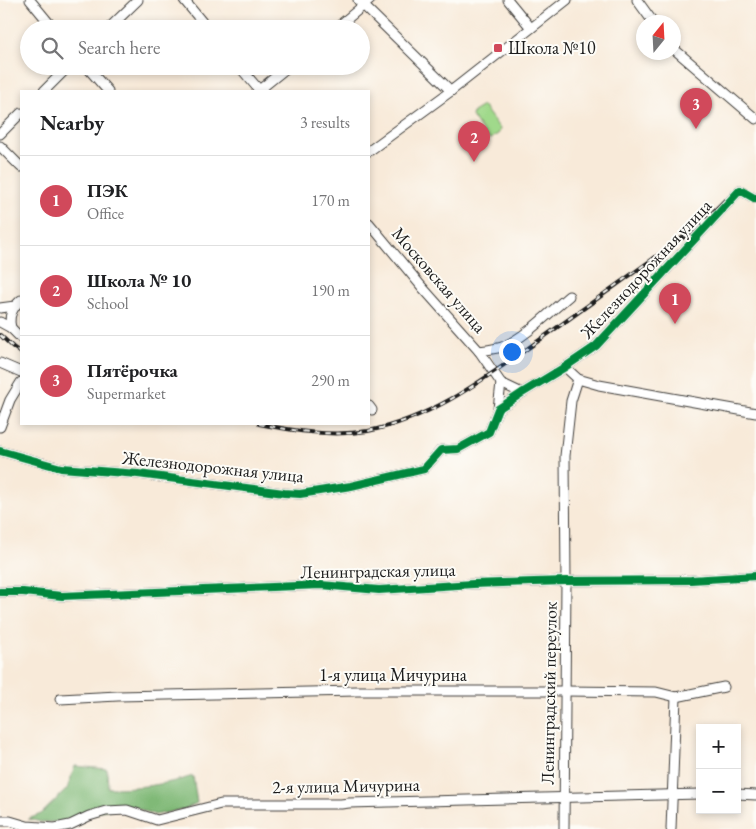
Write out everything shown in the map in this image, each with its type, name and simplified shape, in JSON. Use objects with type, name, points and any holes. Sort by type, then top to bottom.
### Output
[{"type":"street","points":[[30,0],[47,20]]},
{"type":"street","points":[[117,20],[138,0]]},
{"type":"street","points":[[184,0],[201,20]]},
{"type":"street","points":[[508,0],[531,28]]},
{"type":"street","points":[[370,150],[451,91],[567,0]]},
{"type":"street","points":[[637,0],[648,15]]},
{"type":"street","points":[[345,20],[364,2],[451,91]]},
{"type":"street","points":[[681,55],[756,119]]},
{"type":"street","points":[[45,90],[60,75]]},
{"type":"street","points":[[94,75],[107,90]]},
{"type":"street","points":[[246,75],[258,90]]},
{"type":"street","points":[[260,90],[278,75]]},
{"type":"street","points":[[0,134],[20,114]]},
{"type":"street","points":[[0,146],[20,166]]},
{"type":"street","name":"Железнодорожная улица","points":[[0,451],[60,468],[138,474],[300,494],[351,486],[424,469],[441,450],[458,449],[489,432],[498,409],[596,346],[740,190],[756,198]]},
{"type":"street","name":"Московская улица","points":[[370,225],[479,351],[501,383]]},
{"type":"street","points":[[479,351],[500,348],[510,343],[523,335],[569,296]]},
{"type":"street","points":[[0,308],[18,303]]},
{"type":"street","points":[[11,328],[9,321],[11,312],[18,303]]},
{"type":"street","points":[[0,322],[11,328],[20,337]]},
{"type":"street","points":[[0,363],[20,372]]},
{"type":"street","points":[[565,367],[578,379],[599,385],[756,413]]},
{"type":"street","name":"Ленинградский переулок","points":[[564,829],[565,456],[571,401],[578,379]]},
{"type":"street","points":[[498,409],[501,383],[522,393]]},
{"type":"street","points":[[0,427],[4,412],[20,384]]},
{"type":"street","name":"Ленинградская улица","points":[[0,592],[62,596],[321,586],[378,590],[473,584],[691,580],[756,576]]},
{"type":"street","name":"1-я улица Мичурина","points":[[60,699],[356,691],[656,692],[676,698],[724,686]]},
{"type":"street","points":[[671,829],[676,698]]},
{"type":"street","name":"2-я улица Мичурина","points":[[0,821],[10,821],[27,826],[55,828],[70,825],[89,816],[106,812],[127,810],[157,820],[221,804],[341,804],[696,794]]},
{"type":"street","points":[[741,794],[756,794]]},
{"type":"green space","points":[[483,106],[500,129],[499,133],[491,139],[486,137],[472,116],[473,112]]},
{"type":"green space","points":[[75,766],[107,769],[108,788],[151,785],[193,776],[197,803],[185,809],[155,815],[132,806],[81,814],[62,822],[41,822],[28,819],[41,814],[67,789]]},
{"type":"railway","points":[[264,425],[313,432],[354,433],[392,425],[438,406],[500,368],[692,231],[725,200]]},
{"type":"railway","points":[[0,335],[20,352]]},
{"type":"cycle path","points":[[0,451],[61,468],[138,474],[300,494],[351,486],[424,469],[441,450],[458,449],[489,432],[498,409],[596,346],[740,190],[756,198]]},
{"type":"cycle path","points":[[0,592],[62,596],[321,585],[379,590],[473,584],[691,580],[756,576]]},
{"type":"place","name":"Школа №10","points":[[498,48]]},
{"type":"place","name":"Пятёрочка","points":[[696,129]]},
{"type":"place","name":"Школа № 10","points":[[474,162]]},
{"type":"place","name":"ПЭК","points":[[675,324]]}]
